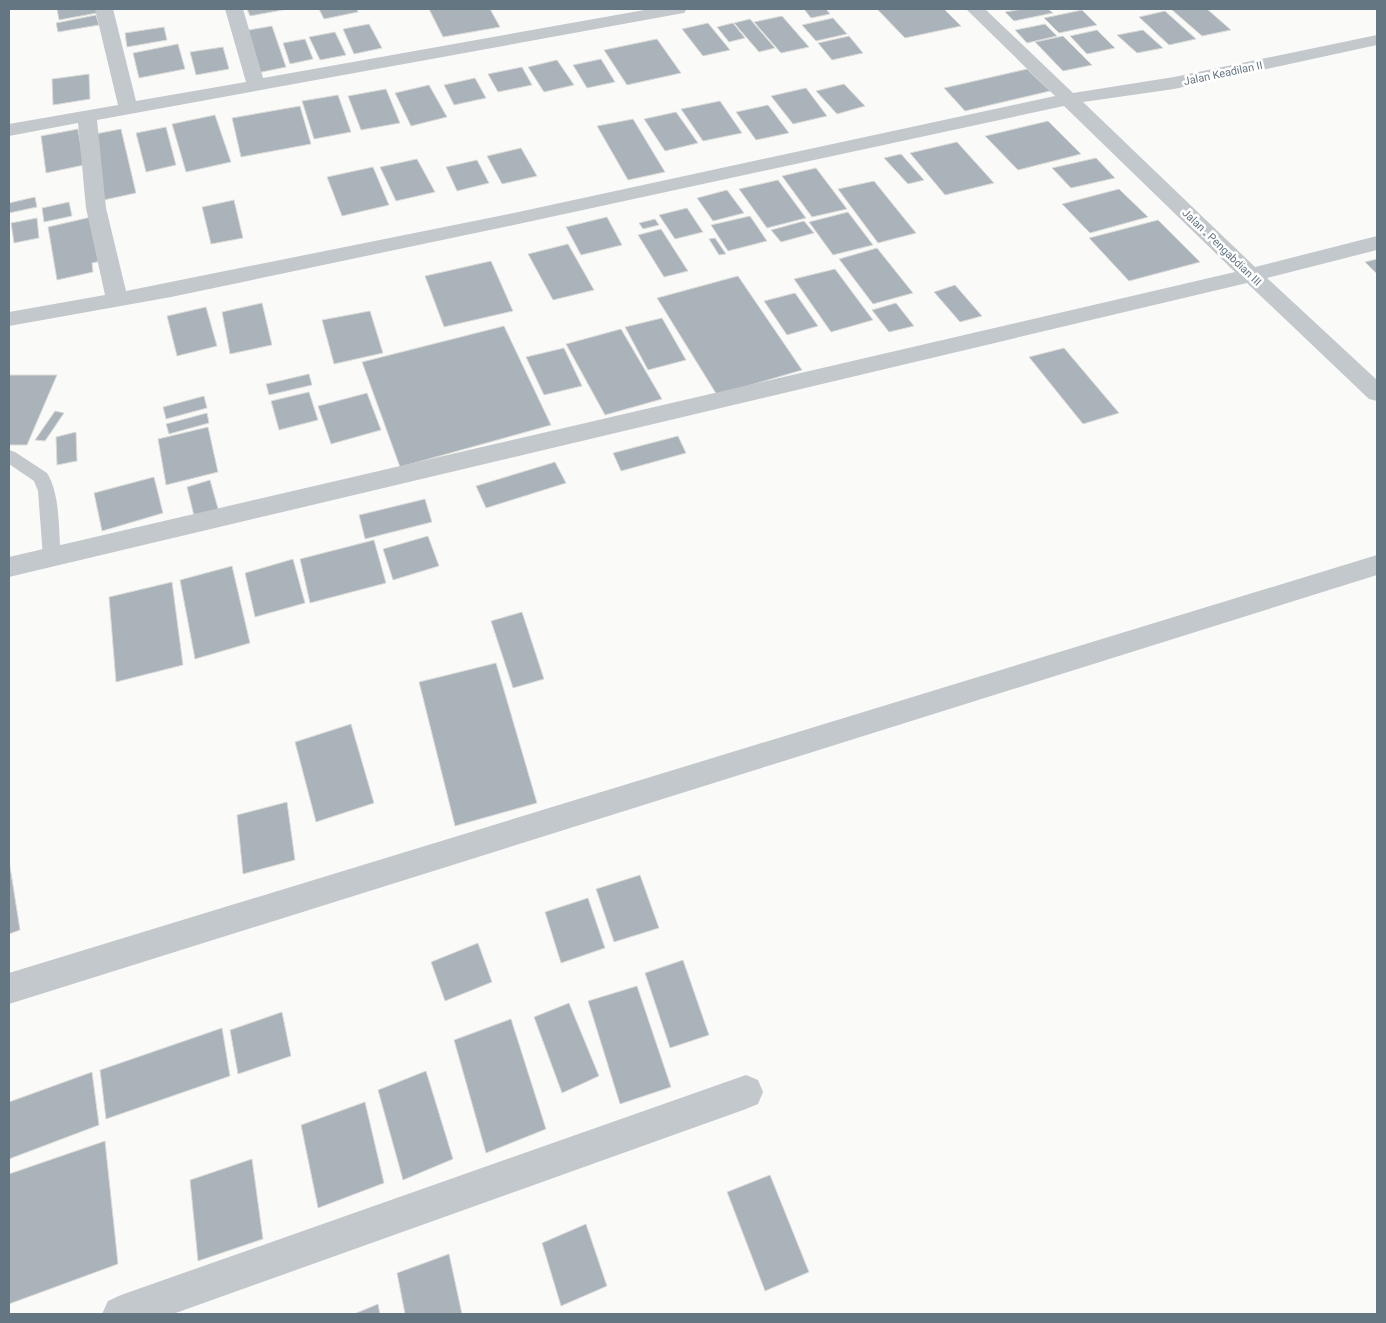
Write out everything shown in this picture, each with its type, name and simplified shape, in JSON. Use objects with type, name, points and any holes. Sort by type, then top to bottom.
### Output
[{"type":"street","points":[[104,9],[128,108]]},
{"type":"street","points":[[234,9],[256,85]]},
{"type":"street","points":[[9,130],[678,9]]},
{"type":"street","name":"Jalan . Pengabdian III","points":[[975,9],[1251,275],[1377,393]]},
{"type":"street","name":"Jalan Keadilan II","points":[[9,319],[171,290],[514,219],[1068,99],[1174,83],[1377,40]]},
{"type":"street","points":[[87,116],[96,208],[118,299]]},
{"type":"street","points":[[9,567],[1251,275],[1377,243]]},
{"type":"street","points":[[9,990],[1377,566]]},
{"type":"street","points":[[121,1314],[746,1092]]},
{"type":"lane","points":[[9,456],[41,477],[46,491],[52,557]]},
{"type":"building","points":[[57,9],[96,9],[97,13],[59,20]]},
{"type":"building","points":[[247,9],[288,9],[250,16]]},
{"type":"building","points":[[319,9],[357,9],[358,12],[324,19]]},
{"type":"building","points":[[429,9],[490,9],[500,27],[443,37]]},
{"type":"building","points":[[804,9],[826,9],[830,14],[811,18]]},
{"type":"building","points":[[877,9],[944,9],[961,26],[905,38]]},
{"type":"building","points":[[1023,9],[1048,9],[1053,13],[1014,21],[1005,12]]},
{"type":"building","points":[[1171,9],[1207,9],[1231,30],[1202,36]]},
{"type":"building","points":[[1082,10],[1097,25],[1059,33],[1044,18]]},
{"type":"building","points":[[1165,11],[1196,39],[1169,45],[1139,17]]},
{"type":"building","points":[[96,15],[99,25],[58,32],[56,23]]},
{"type":"building","points":[[782,16],[809,47],[781,53],[754,22]]},
{"type":"building","points":[[833,18],[847,34],[816,41],[802,25]]},
{"type":"building","points":[[750,19],[775,48],[759,52],[734,23]]},
{"type":"building","points":[[708,23],[730,50],[703,56],[682,29]]},
{"type":"building","points":[[733,23],[745,38],[729,42],[717,27]]},
{"type":"building","points":[[369,24],[382,48],[354,54],[343,29]]},
{"type":"building","points":[[1045,24],[1057,36],[1027,43],[1015,30]]},
{"type":"building","points":[[272,26],[286,67],[257,73],[243,31]]},
{"type":"building","points":[[164,27],[167,40],[127,47],[125,33]]},
{"type":"building","points":[[1097,30],[1115,48],[1087,54],[1070,36]]},
{"type":"building","points":[[1143,30],[1163,48],[1137,53],[1117,35]]},
{"type":"building","points":[[335,32],[346,55],[320,60],[309,37]]},
{"type":"building","points":[[849,36],[863,53],[832,60],[818,43]]},
{"type":"building","points":[[1063,36],[1092,65],[1063,71],[1035,42]]},
{"type":"building","points":[[305,39],[313,59],[290,64],[283,43]]},
{"type":"building","points":[[657,39],[681,73],[627,85],[604,50]]},
{"type":"building","points":[[178,44],[185,69],[139,78],[133,53]]},
{"type":"building","points":[[223,47],[229,69],[196,75],[190,52]]},
{"type":"building","points":[[601,59],[615,82],[587,88],[573,65]]},
{"type":"building","points":[[557,60],[574,85],[544,92],[528,67]]},
{"type":"building","points":[[522,67],[532,85],[498,92],[488,74]]},
{"type":"building","points":[[1027,69],[1050,91],[965,111],[944,88]]},
{"type":"building","points":[[89,74],[90,99],[53,105],[52,79]]},
{"type":"building","points":[[475,78],[486,98],[454,105],[444,85]]},
{"type":"building","points":[[844,84],[865,106],[837,114],[816,91]]},
{"type":"building","points":[[429,85],[447,117],[411,126],[395,93]]},
{"type":"building","points":[[806,88],[827,116],[793,124],[771,96]]},
{"type":"building","points":[[386,89],[400,123],[361,130],[348,96]]},
{"type":"building","points":[[338,95],[351,132],[314,139],[302,101]]},
{"type":"building","points":[[720,101],[742,133],[703,141],[681,109]]},
{"type":"building","points":[[768,105],[789,133],[756,140],[736,112]]},
{"type":"building","points":[[300,106],[311,144],[241,157],[232,118]]},
{"type":"building","points":[[676,112],[698,143],[665,151],[644,119]]},
{"type":"building","points":[[215,115],[231,162],[186,172],[172,124]]},
{"type":"building","points":[[633,119],[665,172],[628,180],[597,126]]},
{"type":"building","points":[[1048,121],[1081,154],[1018,170],[985,136]]},
{"type":"building","points":[[166,127],[176,165],[146,172],[136,133]]},
{"type":"building","points":[[78,129],[84,165],[46,173],[41,136]]},
{"type":"building","points":[[121,129],[136,193],[104,200],[90,135]]},
{"type":"building","points":[[957,142],[994,183],[945,195],[910,153]]},
{"type":"building","points":[[521,148],[537,176],[502,184],[487,156]]},
{"type":"building","points":[[901,154],[924,180],[908,184],[884,158]]},
{"type":"building","points":[[1096,158],[1115,178],[1071,188],[1052,168]]},
{"type":"building","points":[[417,159],[435,192],[396,201],[380,167]]},
{"type":"building","points":[[477,160],[489,183],[457,191],[446,167]]},
{"type":"building","points":[[373,167],[389,205],[342,216],[327,177]]},
{"type":"building","points":[[816,168],[847,209],[812,217],[782,176]]},
{"type":"building","points":[[778,180],[806,218],[767,228],[739,189]]},
{"type":"building","points":[[874,181],[916,233],[878,243],[838,189]]},
{"type":"building","points":[[1119,189],[1148,217],[1090,233],[1062,204]]},
{"type":"building","points":[[727,190],[744,213],[713,221],[697,198]]},
{"type":"building","points":[[35,197],[37,207],[9,213],[9,203]]},
{"type":"building","points":[[234,200],[243,238],[211,244],[202,207]]},
{"type":"building","points":[[69,202],[72,216],[44,222],[42,208]]},
{"type":"building","points":[[687,208],[703,232],[675,239],[659,215]]},
{"type":"building","points":[[848,212],[873,245],[833,255],[809,222]]},
{"type":"building","points":[[750,216],[767,241],[728,251],[711,225]]},
{"type":"building","points":[[91,217],[101,261],[92,263],[93,272],[57,280],[48,227]]},
{"type":"building","points":[[607,217],[622,245],[581,255],[566,227]]},
{"type":"building","points":[[37,218],[39,238],[14,243],[11,223]]},
{"type":"building","points":[[655,219],[659,225],[643,229],[639,223]]},
{"type":"building","points":[[1158,220],[1200,262],[1129,281],[1089,238]]},
{"type":"building","points":[[804,221],[814,233],[781,242],[771,230]]},
{"type":"building","points":[[661,229],[688,271],[664,277],[638,235]]},
{"type":"building","points":[[715,238],[726,254],[719,255],[709,239]]},
{"type":"building","points":[[568,244],[594,290],[553,300],[528,254]]},
{"type":"building","points":[[877,248],[913,293],[873,304],[839,259]]},
{"type":"building","points":[[1377,259],[1377,274],[1365,262]]},
{"type":"building","points":[[491,261],[513,311],[444,327],[425,276]]},
{"type":"building","points":[[835,269],[873,320],[831,332],[794,279]]},
{"type":"building","points":[[738,276],[802,370],[717,395],[657,298]]},
{"type":"building","points":[[955,285],[982,316],[960,322],[934,292]]},
{"type":"building","points":[[795,293],[818,326],[787,335],[764,301]]},
{"type":"building","points":[[262,303],[272,345],[230,354],[222,312]]},
{"type":"building","points":[[896,303],[914,326],[889,332],[872,310]]},
{"type":"building","points":[[206,307],[217,346],[177,356],[167,316]]},
{"type":"building","points":[[370,311],[383,353],[334,364],[322,320]]},
{"type":"building","points":[[662,318],[686,360],[648,370],[625,327]]},
{"type":"building","points":[[504,326],[551,425],[400,467],[362,362]]},
{"type":"building","points":[[621,329],[662,399],[605,415],[566,344]]},
{"type":"building","points":[[564,348],[582,386],[544,395],[526,357]]},
{"type":"building","points":[[1064,348],[1119,413],[1083,424],[1029,357]]},
{"type":"building","points":[[309,374],[312,385],[269,395],[266,384]]},
{"type":"building","points":[[9,375],[57,375],[27,445],[9,445]]},
{"type":"building","points":[[309,392],[318,420],[279,430],[271,401]]},
{"type":"building","points":[[367,393],[381,430],[331,444],[318,406]]},
{"type":"building","points":[[204,396],[207,408],[166,419],[163,407]]},
{"type":"building","points":[[55,411],[64,413],[45,441],[35,440]]},
{"type":"building","points":[[207,413],[209,423],[169,434],[166,424]]},
{"type":"building","points":[[208,427],[218,472],[166,485],[158,439]]},
{"type":"building","points":[[76,432],[77,461],[57,465],[56,437]]},
{"type":"building","points":[[678,436],[686,453],[621,471],[613,453]]},
{"type":"building","points":[[555,462],[566,483],[486,508],[476,486]]},
{"type":"building","points":[[154,477],[163,513],[102,531],[94,493]]},
{"type":"building","points":[[210,480],[219,512],[195,520],[187,487]]},
{"type":"building","points":[[425,499],[432,522],[365,539],[359,515]]},
{"type":"building","points":[[428,536],[439,566],[393,580],[383,549]]},
{"type":"building","points":[[374,540],[386,583],[310,603],[300,559]]},
{"type":"building","points":[[293,559],[305,603],[255,617],[245,573]]},
{"type":"building","points":[[232,566],[250,643],[195,659],[180,580]]},
{"type":"building","points":[[172,582],[183,665],[116,682],[109,597]]},
{"type":"building","points":[[522,612],[544,679],[513,688],[491,621]]},
{"type":"building","points":[[496,663],[537,803],[455,826],[419,682]]},
{"type":"building","points":[[351,724],[374,803],[316,822],[295,742]]},
{"type":"building","points":[[287,802],[295,860],[243,874],[237,815]]},
{"type":"building","points":[[9,860],[20,930],[9,934]]},
{"type":"building","points":[[640,875],[659,928],[614,942],[596,889]]},
{"type":"building","points":[[588,898],[605,948],[561,963],[545,912]]},
{"type":"building","points":[[478,943],[492,982],[445,1001],[431,962]]},
{"type":"building","points":[[683,960],[709,1035],[670,1048],[645,973]]},
{"type":"building","points":[[637,986],[671,1087],[620,1104],[588,1001]]},
{"type":"building","points":[[569,1003],[599,1076],[562,1093],[534,1017]]},
{"type":"building","points":[[282,1012],[291,1056],[238,1074],[230,1030]]},
{"type":"building","points":[[511,1019],[546,1129],[486,1153],[454,1040]]},
{"type":"building","points":[[222,1028],[230,1076],[106,1119],[100,1070]]},
{"type":"building","points":[[426,1071],[453,1159],[403,1180],[378,1090]]},
{"type":"building","points":[[92,1072],[99,1125],[9,1159],[9,1102]]},
{"type":"building","points":[[365,1102],[384,1183],[318,1208],[301,1125]]},
{"type":"building","points":[[105,1141],[118,1264],[9,1304],[9,1174]]},
{"type":"building","points":[[252,1159],[263,1239],[198,1261],[190,1180]]},
{"type":"building","points":[[770,1175],[809,1272],[765,1291],[727,1192]]},
{"type":"building","points":[[586,1224],[607,1286],[561,1306],[542,1243]]},
{"type":"building","points":[[449,1254],[462,1314],[405,1314],[397,1273]]},
{"type":"building","points":[[378,1304],[380,1314],[354,1314]]}]
